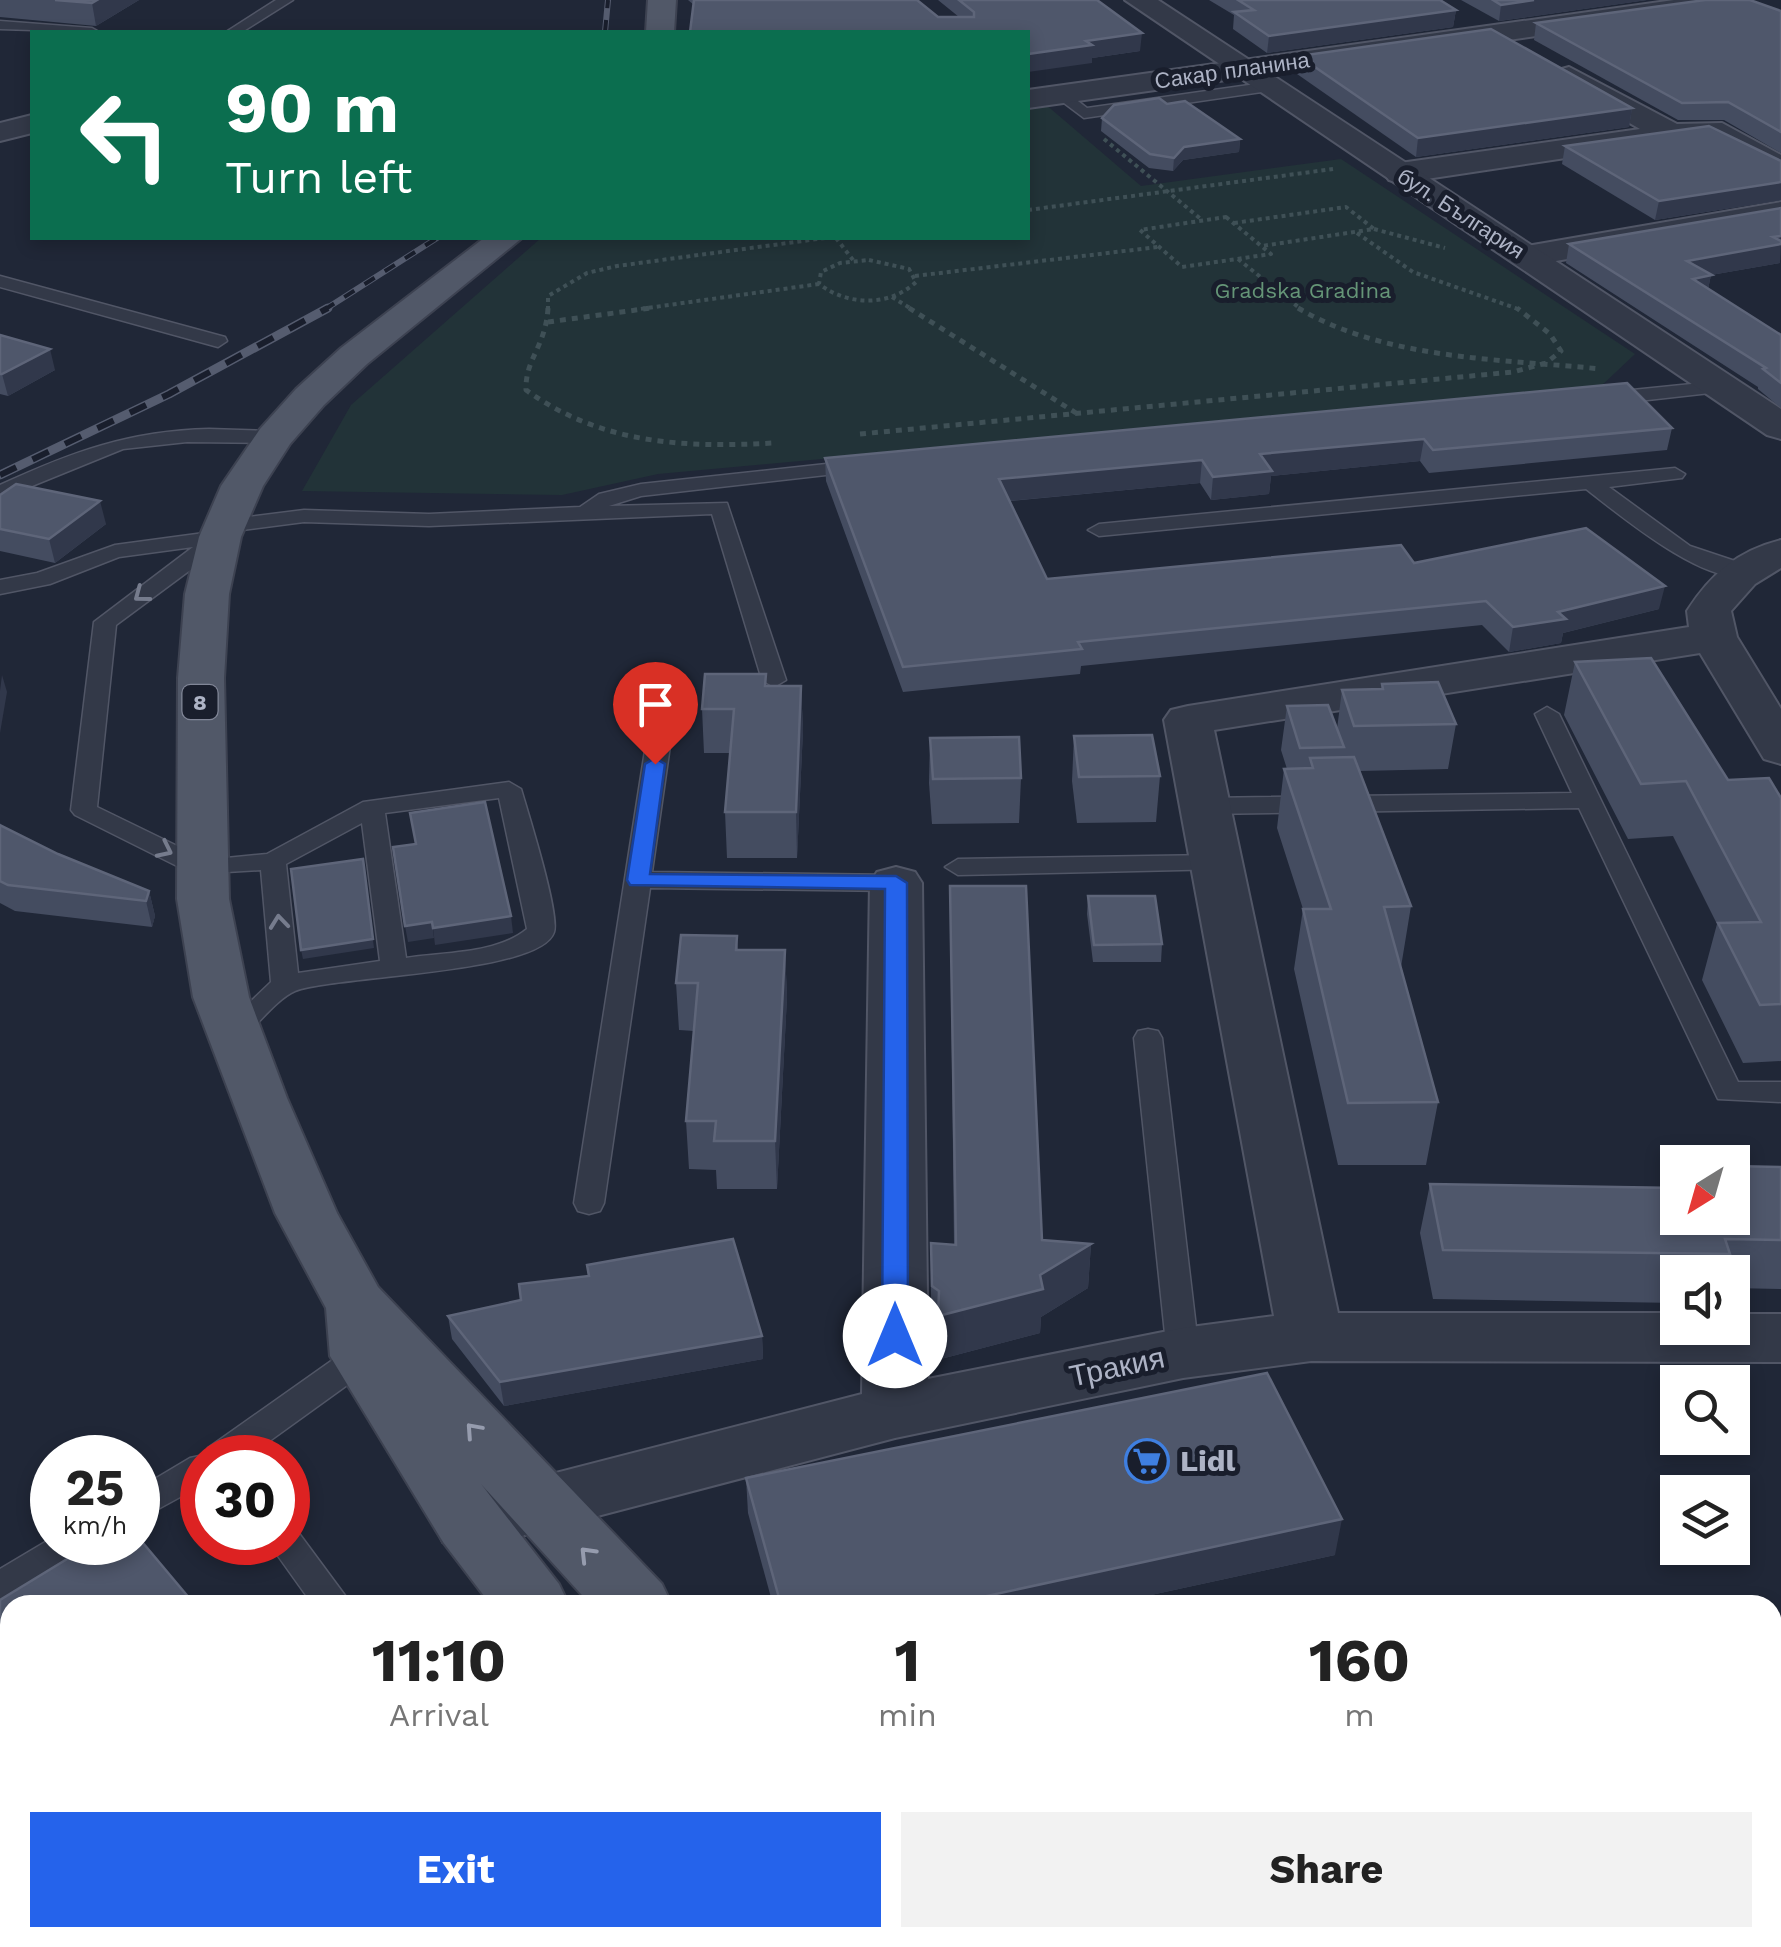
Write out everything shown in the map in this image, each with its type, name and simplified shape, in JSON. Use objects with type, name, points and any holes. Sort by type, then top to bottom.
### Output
[{"type":"main road","points":[[660,30],[662,0]]},
{"type":"main road","name":"8","points":[[502,240],[354,356],[274,437],[242,486],[222,532],[207,594],[201,678],[202,898],[221,997],[306,1213],[359,1330],[468,1522],[525,1595]]},
{"type":"main road","name":"8","points":[[359,1330],[392,1340],[626,1595]]},
{"type":"street","name":"бул. България","points":[[1139,0],[1781,427]]},
{"type":"street","name":"Сакар планина","points":[[1044,95],[1231,62],[1496,36],[1743,2]]},
{"type":"street","points":[[1449,9],[1672,134]]},
{"type":"street","points":[[0,108],[30,110]]},
{"type":"street","points":[[0,132],[30,124]]},
{"type":"street","points":[[1392,168],[1711,130],[1781,168]]},
{"type":"street","points":[[1527,256],[1781,212]]},
{"type":"street","points":[[1762,562],[1722,589],[1709,610],[1714,637],[1781,749]]},
{"type":"street","points":[[1311,1337],[1188,720],[1714,637]]},
{"type":"street","points":[[895,1412],[896,883]]},
{"type":"street","name":"Тракия","points":[[468,1522],[895,1412],[1182,1353],[1311,1337],[1781,1338]]},
{"type":"lane","points":[[235,30],[286,0]]},
{"type":"lane","points":[[0,25],[66,30]]},
{"type":"lane","points":[[1044,95],[1270,87]]},
{"type":"lane","points":[[0,281],[218,341]]},
{"type":"lane","points":[[1587,400],[1720,387]]},
{"type":"lane","points":[[0,493],[85,455],[137,440],[177,436],[274,437]]},
{"type":"lane","points":[[585,513],[606,498],[642,490],[876,465]]},
{"type":"lane","points":[[1100,530],[1675,474]]},
{"type":"lane","points":[[1592,482],[1682,552],[1762,562]]},
{"type":"lane","points":[[0,586],[42,579],[116,551],[304,516],[429,520],[720,507],[774,680]]},
{"type":"lane","points":[[222,532],[105,622],[84,810],[202,868],[274,861],[372,807],[509,789],[541,931],[524,945],[496,953],[286,984],[234,1032]]},
{"type":"lane","points":[[1547,714],[1728,1092],[1781,1092]]},
{"type":"lane","points":[[589,1202],[661,725]]},
{"type":"lane","points":[[1205,806],[1591,800]]},
{"type":"lane","points":[[372,807],[394,968]]},
{"type":"lane","points":[[274,861],[286,984]]},
{"type":"lane","points":[[958,867],[1216,863]]},
{"type":"lane","points":[[638,880],[896,883]]},
{"type":"lane","points":[[1148,1038],[1182,1353]]},
{"type":"lane","points":[[245,1435],[359,1330]]},
{"type":"lane","points":[[0,1588],[38,1565]]},
{"type":"lane","points":[[303,1565],[326,1595]]},
{"type":"path","points":[[1044,95],[1203,221]]},
{"type":"path","points":[[1030,210],[1392,168]]},
{"type":"path","points":[[1233,223],[1346,207],[1374,229],[1261,246]]},
{"type":"path","points":[[1226,217],[1271,254],[1182,267],[1140,230],[1203,221],[1226,217]]},
{"type":"path","points":[[847,436],[1512,372],[1546,363],[1562,351],[1555,336],[1504,300],[1420,275],[1357,232]]},
{"type":"path","points":[[789,441],[698,447],[638,440],[586,426],[552,412],[526,390],[524,369],[542,352],[548,296],[587,273],[810,240]]},
{"type":"path","points":[[838,240],[853,260]]},
{"type":"path","points":[[915,276],[1160,247]]},
{"type":"path","points":[[1238,259],[1304,312],[1342,328],[1424,347],[1604,370]]},
{"type":"path","points":[[818,284],[821,272],[853,260],[885,261],[909,269],[915,276]]},
{"type":"path","points":[[547,322],[818,284],[846,298],[891,297],[911,288],[915,276]]},
{"type":"path","points":[[891,297],[1077,414]]},
{"type":"green space","name":"Gradska Gradina","points":[[1044,103],[1141,186],[1341,159],[1635,354],[1599,388],[658,474],[562,495],[302,491],[351,405],[539,240],[1030,240],[1030,106]]},
{"type":"building","points":[[55,0],[97,0],[92,3]]},
{"type":"building","points":[[694,0],[917,0],[938,17],[974,17],[974,12],[959,0],[1097,0],[1142,33],[1030,54],[1030,30],[690,30]]},
{"type":"building","points":[[1238,0],[1440,0],[1456,10],[1269,36],[1234,12],[1254,10]]},
{"type":"building","points":[[1493,0],[1534,0],[1501,5]]},
{"type":"building","points":[[1705,0],[1750,0],[1781,11],[1781,132],[1728,102],[1682,103],[1536,23]]},
{"type":"building","points":[[1491,29],[1632,108],[1418,138],[1299,56]]},
{"type":"building","points":[[1159,98],[1167,104],[1185,101],[1240,139],[1184,147],[1174,158],[1150,154],[1102,118],[1114,105]]},
{"type":"building","points":[[1709,126],[1781,161],[1781,182],[1659,201],[1565,146]]},
{"type":"building","points":[[1781,208],[1781,236],[1773,237],[1781,244],[1687,261],[1712,275],[1693,279],[1781,335],[1781,383],[1763,369],[1766,368],[1569,244]]},
{"type":"building","points":[[0,335],[50,349],[0,374]]},
{"type":"building","points":[[1627,383],[1672,428],[1433,450],[1424,439],[1260,454],[1272,471],[1213,477],[1202,460],[999,479],[1047,579],[1401,545],[1414,563],[1586,528],[1665,586],[1558,612],[1566,619],[1513,627],[1486,601],[1078,642],[1082,649],[903,667],[825,458]]},
{"type":"building","points":[[16,484],[100,501],[49,539],[0,529],[0,495]]},
{"type":"building","points":[[1651,658],[1728,780],[1769,778],[1781,798],[1781,1004],[1760,1005],[1718,923],[1761,922],[1686,781],[1641,784],[1575,662]]},
{"type":"building","points":[[705,674],[766,674],[765,686],[801,686],[796,812],[725,812],[734,709],[702,709]]},
{"type":"building","points":[[1438,682],[1456,724],[1354,726],[1342,690],[1383,689],[1382,684]]},
{"type":"building","points":[[1328,705],[1344,747],[1300,748],[1287,706]]},
{"type":"building","points":[[1152,735],[1160,776],[1079,777],[1074,736]]},
{"type":"building","points":[[1019,737],[1021,778],[933,779],[930,738]]},
{"type":"building","points":[[1354,757],[1411,906],[1384,907],[1438,1102],[1348,1103],[1303,909],[1331,909],[1284,769],[1313,768],[1310,758]]},
{"type":"building","points":[[485,802],[511,916],[433,928],[432,922],[405,926],[393,847],[416,844],[410,813]]},
{"type":"building","points":[[0,825],[58,854],[149,891],[146,901],[0,881]]},
{"type":"building","points":[[363,859],[373,939],[301,950],[291,869]]},
{"type":"building","points":[[950,886],[1026,886],[1042,1240],[1091,1244],[1040,1275],[1043,1289],[938,1316],[939,1291],[932,1286],[931,1243],[956,1245]]},
{"type":"building","points":[[1088,896],[1155,896],[1162,944],[1094,945]]},
{"type":"building","points":[[681,935],[737,936],[736,950],[785,950],[775,1141],[714,1141],[716,1121],[686,1121],[698,983],[676,983]]},
{"type":"building","points":[[1750,1166],[1781,1167],[1781,1240],[1725,1239],[1730,1254],[1443,1250],[1430,1184],[1660,1188],[1660,1235],[1750,1235]]},
{"type":"building","points":[[733,1239],[762,1336],[500,1382],[448,1316],[521,1300],[519,1284],[589,1276],[587,1265]]},
{"type":"building","name":"Lidl","points":[[1267,1373],[1342,1519],[991,1595],[778,1595],[746,1478]]},
{"type":"building","points":[[160,1563],[187,1595],[8,1595],[57,1565]]},
{"type":"railway","points":[[605,30],[608,0]]},
{"type":"railway","points":[[324,310],[434,240]]},
{"type":"railway","points":[[0,475],[169,394],[328,308]]},
{"type":"place","name":"Lidl","points":[[1147,1461]]},
{"type":"route","points":[[655,764],[638,880],[896,883],[895,1336]]}]
